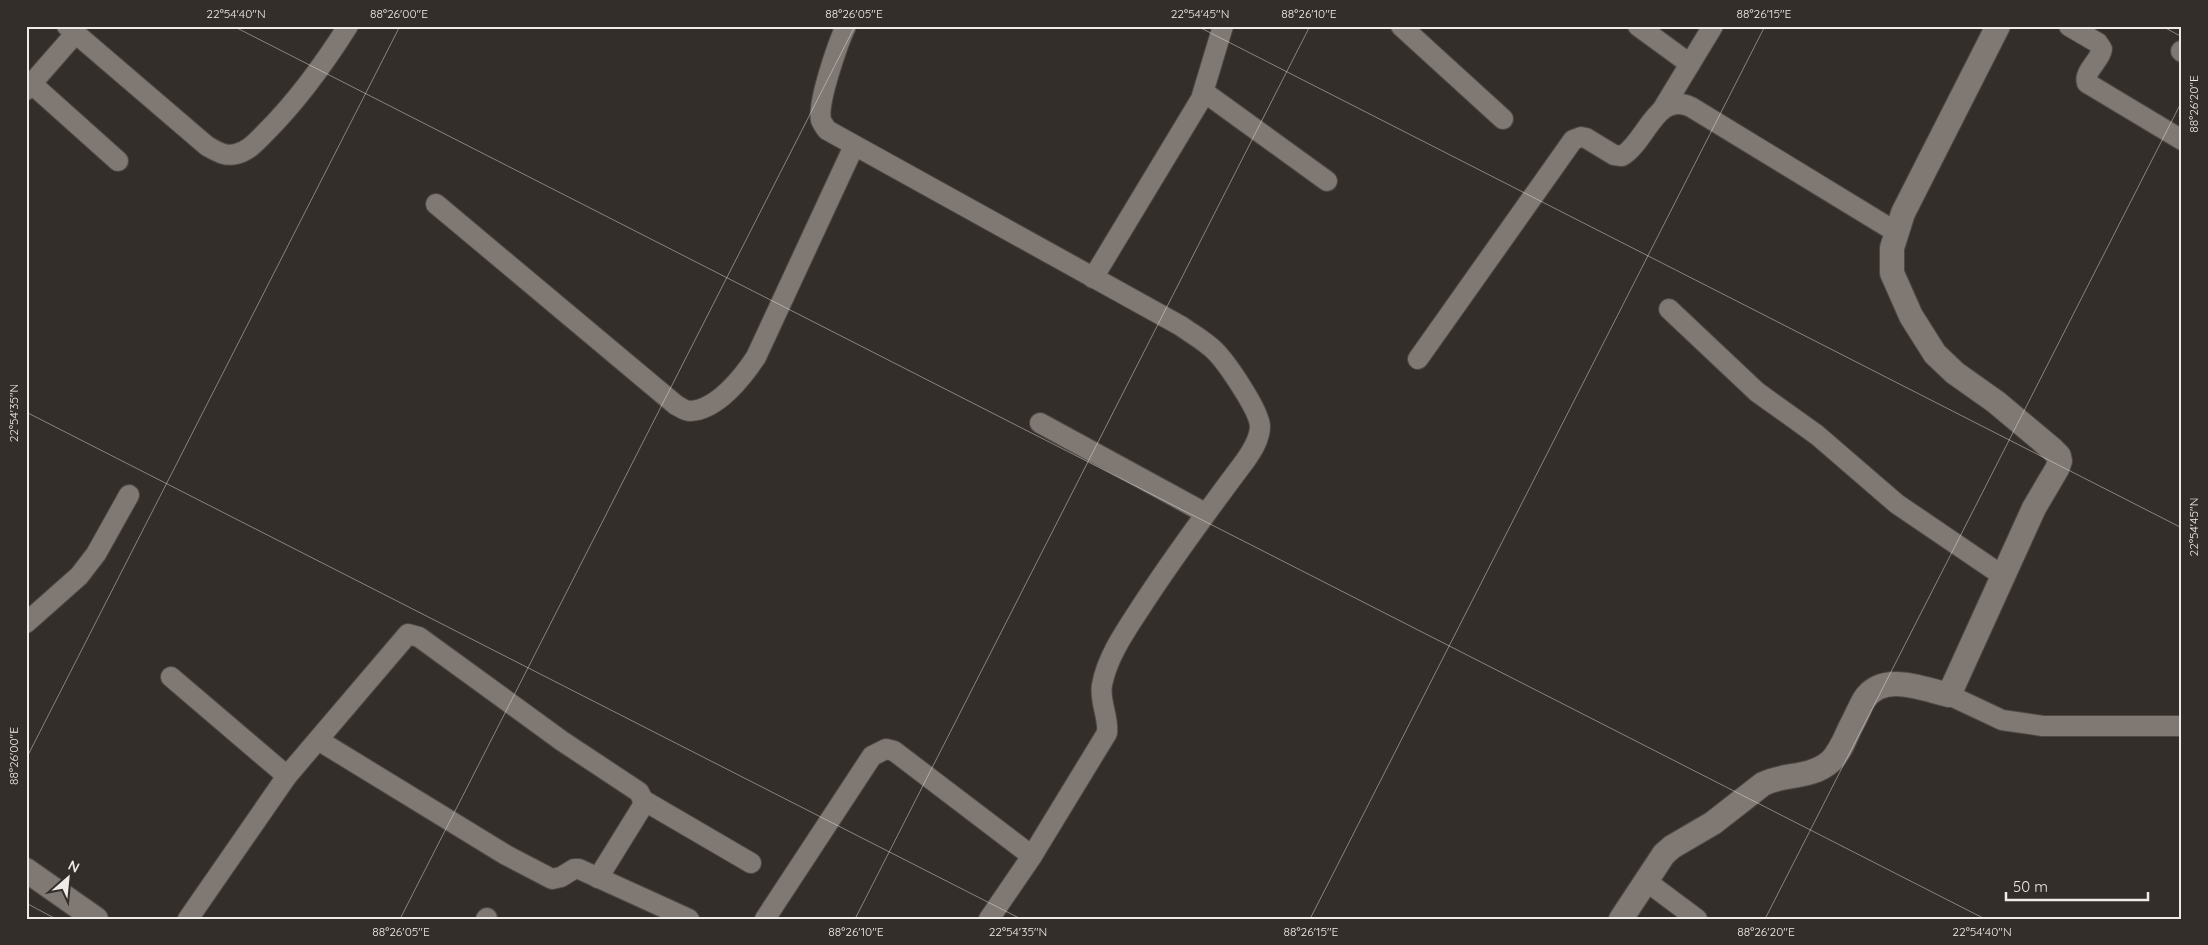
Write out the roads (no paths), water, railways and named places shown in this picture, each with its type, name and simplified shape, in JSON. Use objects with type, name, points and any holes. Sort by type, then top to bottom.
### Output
[{"type":"street","points":[[118,161],[29,87],[71,30],[207,146],[223,154],[235,155],[248,150],[288,110],[323,65],[348,26]]},
{"type":"street","points":[[846,26],[839,42],[822,104],[821,120],[827,130],[1181,326],[1214,350],[1227,366],[1255,410],[1260,426],[1256,444],[1166,568],[1126,630],[1106,670],[1102,685],[1101,696],[1108,725],[1107,733],[1032,856],[989,919]]},
{"type":"street","points":[[1093,278],[1204,92],[1223,26]]},
{"type":"street","points":[[1401,26],[1503,119]]},
{"type":"street","points":[[1638,26],[1690,64]]},
{"type":"street","points":[[1418,359],[1573,140],[1581,137],[1586,138],[1614,155],[1622,156],[1662,110],[1713,26]]},
{"type":"street","points":[[1949,695],[2034,508],[2060,462],[2059,456],[1996,402],[1955,372],[1935,354],[1911,316],[1892,273],[1892,248],[1896,232],[1911,194],[1998,26]]},
{"type":"street","points":[[2069,26],[2098,43],[2102,49],[2101,56],[2087,74],[2087,83],[2182,140]]},
{"type":"street","points":[[1204,92],[1327,181]]},
{"type":"street","points":[[1662,110],[1670,104],[1678,102],[1691,108],[1896,232]]},
{"type":"street","points":[[436,204],[676,405],[688,411],[700,409],[708,405],[734,387],[756,357],[854,146]]},
{"type":"street","points":[[1669,309],[1757,392],[1817,435],[1897,504],[2003,576]]},
{"type":"street","points":[[1040,423],[1206,513]]},
{"type":"street","points":[[26,623],[79,576],[96,554],[129,495]]},
{"type":"street","points":[[188,919],[287,776],[370,681],[408,634],[414,635],[562,741],[639,792],[643,800],[751,863]]},
{"type":"street","points":[[171,677],[287,776]]},
{"type":"street","points":[[1621,919],[1656,864],[1672,847],[1713,823],[1770,780],[1808,774],[1820,769],[1832,760],[1839,751],[1864,699],[1873,690],[1884,684],[1896,684],[1949,695],[2002,720],[2043,726],[2182,726]]},
{"type":"street","points":[[318,740],[506,855],[552,879],[561,878],[574,869],[689,919]]},
{"type":"street","points":[[765,919],[872,756],[886,749],[894,751],[1032,856]]},
{"type":"street","points":[[598,878],[642,808],[643,800]]},
{"type":"street","points":[[26,870],[96,919]]},
{"type":"street","points":[[1646,881],[1697,919]]}]
